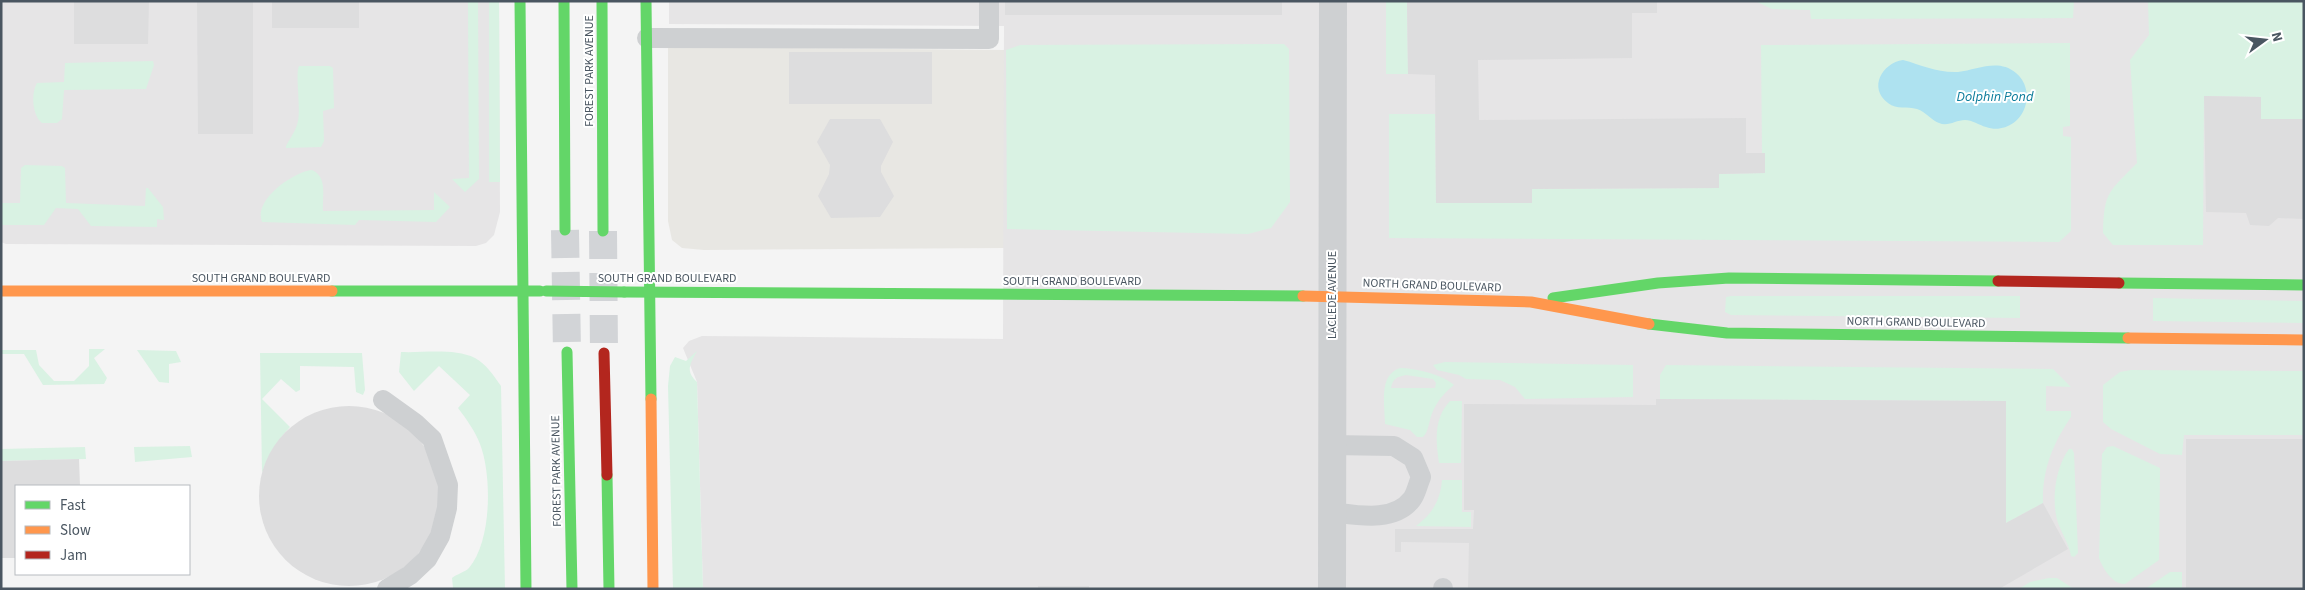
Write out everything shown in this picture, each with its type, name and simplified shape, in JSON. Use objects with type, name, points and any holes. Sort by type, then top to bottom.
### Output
[{"type":"main road","points":[[520,1],[526,589]]},
{"type":"main road","name":"FOREST PARK AVENUE","points":[[564,1],[565,230]]},
{"type":"main road","name":"FOREST PARK AVENUE","points":[[602,1],[603,231]]},
{"type":"main road","points":[[646,1],[653,589]]},
{"type":"main road","name":"NORTH GRAND BOULEVARD","points":[[1531,302],[1658,283],[1728,278],[2304,285]]},
{"type":"main road","name":"SOUTH GRAND BOULEVARD","points":[[1,291],[522,290],[1332,296]]},
{"type":"main road","name":"NORTH GRAND BOULEVARD","points":[[1332,296],[1531,302],[1662,327],[1727,333],[2304,340]]},
{"type":"main road","name":"FOREST PARK AVENUE","points":[[567,352],[572,589]]},
{"type":"main road","points":[[604,353],[609,589]]},
{"type":"street","name":"LACLEDE AVENUE","points":[[1332,589],[1333,1]]},
{"type":"lane","points":[[647,38],[989,39],[989,1]]},
{"type":"lane","points":[[383,400],[416,423],[432,439],[448,485],[447,508],[440,536],[427,559],[410,575],[388,589]]},
{"type":"lane","points":[[1332,445],[1394,446],[1413,458],[1421,478],[1412,499],[1395,514],[1365,516],[1332,512]]},
{"type":"shaded area","points":[[1,1],[499,1],[500,212],[494,235],[486,243],[476,246],[6,244],[1,242]]},
{"type":"shaded area","points":[[669,1],[2304,1],[2304,589],[703,589],[697,382],[683,348],[689,341],[702,336],[1003,339],[1004,26],[669,24]]},
{"type":"shaded area","points":[[668,47],[1004,50],[1004,248],[704,250],[682,248],[672,240],[668,221]]},
{"type":"green space","points":[[468,1],[478,1],[479,179],[465,192],[452,179],[469,178]]},
{"type":"green space","points":[[489,1],[499,1],[500,182],[489,182]]},
{"type":"green space","points":[[1386,1],[1407,1],[1408,74],[1386,74]]},
{"type":"green space","points":[[1755,1],[2074,1],[2073,18],[1811,19],[1810,10],[1772,9]]},
{"type":"green space","points":[[2148,1],[2304,1],[2304,119],[2261,119],[2261,97],[2204,96],[2203,245],[2113,245],[2103,233],[2105,208],[2110,193],[2137,163],[2130,60],[2149,35]]},
{"type":"green space","points":[[2070,43],[2070,126],[2063,127],[2063,136],[2071,137],[2071,231],[2059,242],[1389,238],[1389,114],[1435,114],[1436,203],[1532,203],[1532,189],[1719,188],[1719,174],[1765,173],[1765,153],[1762,153],[1761,45]]},
{"type":"green space","points":[[1284,44],[1289,49],[1290,202],[1271,228],[1248,234],[1007,229],[1006,50],[1020,45]]},
{"type":"green space","points":[[153,61],[154,65],[146,89],[64,90],[62,119],[57,123],[42,123],[36,115],[33,98],[37,83],[64,82],[65,63]]},
{"type":"green space","points":[[299,66],[330,66],[333,68],[334,108],[323,111],[324,141],[321,147],[286,148],[298,121]]},
{"type":"green space","points":[[25,165],[62,166],[65,168],[66,203],[145,206],[146,188],[148,188],[163,207],[164,220],[157,219],[157,227],[91,226],[78,209],[56,208],[44,225],[1,225],[1,203],[20,203],[21,168]]},
{"type":"green space","points":[[312,170],[317,173],[322,182],[323,211],[434,210],[434,192],[450,207],[436,222],[359,220],[355,225],[262,222],[263,205],[276,188],[295,176]]},
{"type":"green space","points":[[2020,296],[2020,318],[1731,315],[1725,312],[1726,297]]},
{"type":"green space","points":[[2153,298],[2304,301],[2304,323],[2153,321]]},
{"type":"green space","points":[[89,349],[105,349],[94,358],[107,378],[104,384],[43,385],[24,354],[1,354],[1,350],[36,350],[39,365],[54,381],[74,381],[89,366]]},
{"type":"green space","points":[[137,350],[176,351],[181,362],[169,364],[169,383],[159,382]]},
{"type":"green space","points":[[697,351],[690,371],[697,382],[703,589],[673,589],[668,386],[670,366],[675,357],[686,361]]},
{"type":"green space","points":[[401,352],[448,352],[467,355],[483,363],[501,386],[505,589],[453,588],[452,578],[469,568],[477,556],[482,542],[488,508],[487,473],[484,457],[476,435],[458,408],[470,395],[439,366],[414,391],[399,372]]},
{"type":"green space","points":[[260,353],[362,353],[365,390],[363,395],[356,392],[354,367],[300,366],[300,390],[296,392],[281,379],[262,399],[290,427],[273,448],[262,473]]},
{"type":"green space","points":[[1445,362],[1633,365],[1633,397],[1525,399],[1515,387],[1500,380],[1466,379],[1459,375],[1437,370],[1433,365]]},
{"type":"green space","points":[[1666,365],[2053,369],[2071,387],[2046,386],[2046,411],[2071,411],[2071,417],[2050,457],[2044,479],[2043,503],[2006,523],[2006,401],[1660,399],[1660,375]]},
{"type":"green space","points":[[1400,368],[1413,369],[1436,375],[1454,385],[1437,403],[1427,432],[1423,437],[1417,437],[1410,430],[1385,424],[1384,392],[1388,377]],"holes":[[[1406,375],[1433,379],[1436,383],[1435,388],[1391,388],[1393,382],[1400,376]]]},
{"type":"green space","points":[[2131,370],[2304,371],[2304,435],[2184,435],[2182,455],[2160,454],[2111,429],[2103,422],[2103,385],[2120,372]]},
{"type":"green space","points":[[1450,401],[1462,401],[1461,463],[1439,463],[1437,447],[1438,423]]},
{"type":"green space","points":[[190,446],[192,457],[135,462],[134,447]]},
{"type":"green space","points":[[2113,446],[2160,468],[2159,560],[2125,584],[2116,582],[2113,579],[2103,567],[2099,558],[2102,454],[2107,447]]},
{"type":"green space","points":[[85,447],[86,459],[1,461],[1,449]]},
{"type":"green space","points":[[2069,449],[2072,449],[2074,453],[2078,553],[2074,557],[2071,556],[2058,523],[2055,505],[2060,465]]},
{"type":"green space","points":[[1442,480],[1462,480],[1462,512],[1471,512],[1471,527],[1416,526],[1435,506]]},
{"type":"green space","points":[[2170,572],[2182,572],[2182,589],[2145,589]]},
{"type":"green space","points":[[2057,578],[2074,589],[2019,589],[2030,582]]},
{"type":"water","name":"Dolphin Pond","points":[[1903,60],[1936,70],[1950,72],[1987,66],[2002,66],[2009,69],[2022,80],[2027,93],[2023,113],[2010,125],[2004,128],[1992,129],[1965,120],[1942,124],[1917,109],[1891,105],[1882,97],[1878,84],[1880,77],[1889,66]]},
{"type":"building","points":[[74,1],[149,1],[148,44],[74,44]]},
{"type":"building","points":[[197,1],[253,1],[253,134],[198,134]]},
{"type":"building","points":[[272,1],[359,1],[359,28],[272,28]]},
{"type":"building","points":[[1005,1],[1282,1],[1282,15],[1005,15]]},
{"type":"building","points":[[1407,1],[1657,1],[1657,13],[1632,13],[1632,58],[1478,60],[1479,120],[1746,118],[1746,153],[1765,153],[1765,173],[1719,174],[1719,188],[1532,189],[1532,203],[1436,203],[1435,75],[1408,74]]},
{"type":"building","points":[[789,52],[932,52],[932,104],[789,104]]},
{"type":"building","points":[[2204,96],[2261,97],[2261,119],[2304,119],[2304,219],[2278,218],[2269,226],[2250,225],[2246,213],[2206,212]]},
{"type":"building","points":[[830,119],[880,119],[893,142],[881,166],[881,172],[894,196],[880,217],[831,218],[818,196],[829,174],[830,165],[817,142]]},
{"type":"building","points":[[1656,399],[2006,401],[2006,523],[2043,503],[2068,549],[1999,589],[1468,589],[1469,543],[1401,542],[1401,552],[1395,552],[1395,529],[1473,529],[1474,510],[1464,510],[1464,404],[1656,405]]},
{"type":"building","points":[[340,406],[358,406],[384,412],[413,432],[433,461],[438,478],[438,514],[433,531],[413,560],[384,580],[367,585],[340,586],[323,583],[306,576],[279,553],[269,539],[262,522],[259,505],[259,487],[262,470],[269,453],[292,426],[306,416],[323,409]]},
{"type":"building","points":[[2186,439],[2304,439],[2304,589],[2186,589]]},
{"type":"building","points":[[79,459],[80,485],[15,485],[15,558],[1,558],[1,461]]},
{"type":"building","points":[[1038,586],[1089,586],[1089,589],[1038,589]]},
{"type":"tunnel","points":[[565,230],[567,352]]},
{"type":"tunnel","points":[[603,231],[604,353]]},
{"type":"traffic: fast","points":[[520,1],[526,589]]},
{"type":"traffic: fast","points":[[564,1],[565,230]]},
{"type":"traffic: fast","points":[[602,1],[603,231]]},
{"type":"traffic: fast","points":[[646,1],[651,399]]},
{"type":"traffic: fast","points":[[1553,298],[1658,283],[1729,278],[1998,281]]},
{"type":"traffic: fast","points":[[2119,283],[2304,285]]},
{"type":"traffic: fast","points":[[332,291],[540,291]]},
{"type":"traffic: fast","points":[[546,291],[624,292]]},
{"type":"traffic: fast","points":[[624,292],[1303,296]]},
{"type":"traffic: fast","points":[[1649,324],[1727,333],[2128,338]]},
{"type":"traffic: fast","points":[[567,352],[572,589]]},
{"type":"traffic: fast","points":[[607,475],[609,589]]},
{"type":"traffic: slow","points":[[1,291],[332,291]]},
{"type":"traffic: slow","points":[[1303,296],[1531,302],[1649,324]]},
{"type":"traffic: slow","points":[[2128,338],[2304,340]]},
{"type":"traffic: slow","points":[[651,399],[653,589]]},
{"type":"traffic: jam","points":[[1998,281],[2119,283]]},
{"type":"traffic: jam","points":[[604,353],[607,475]]}]
